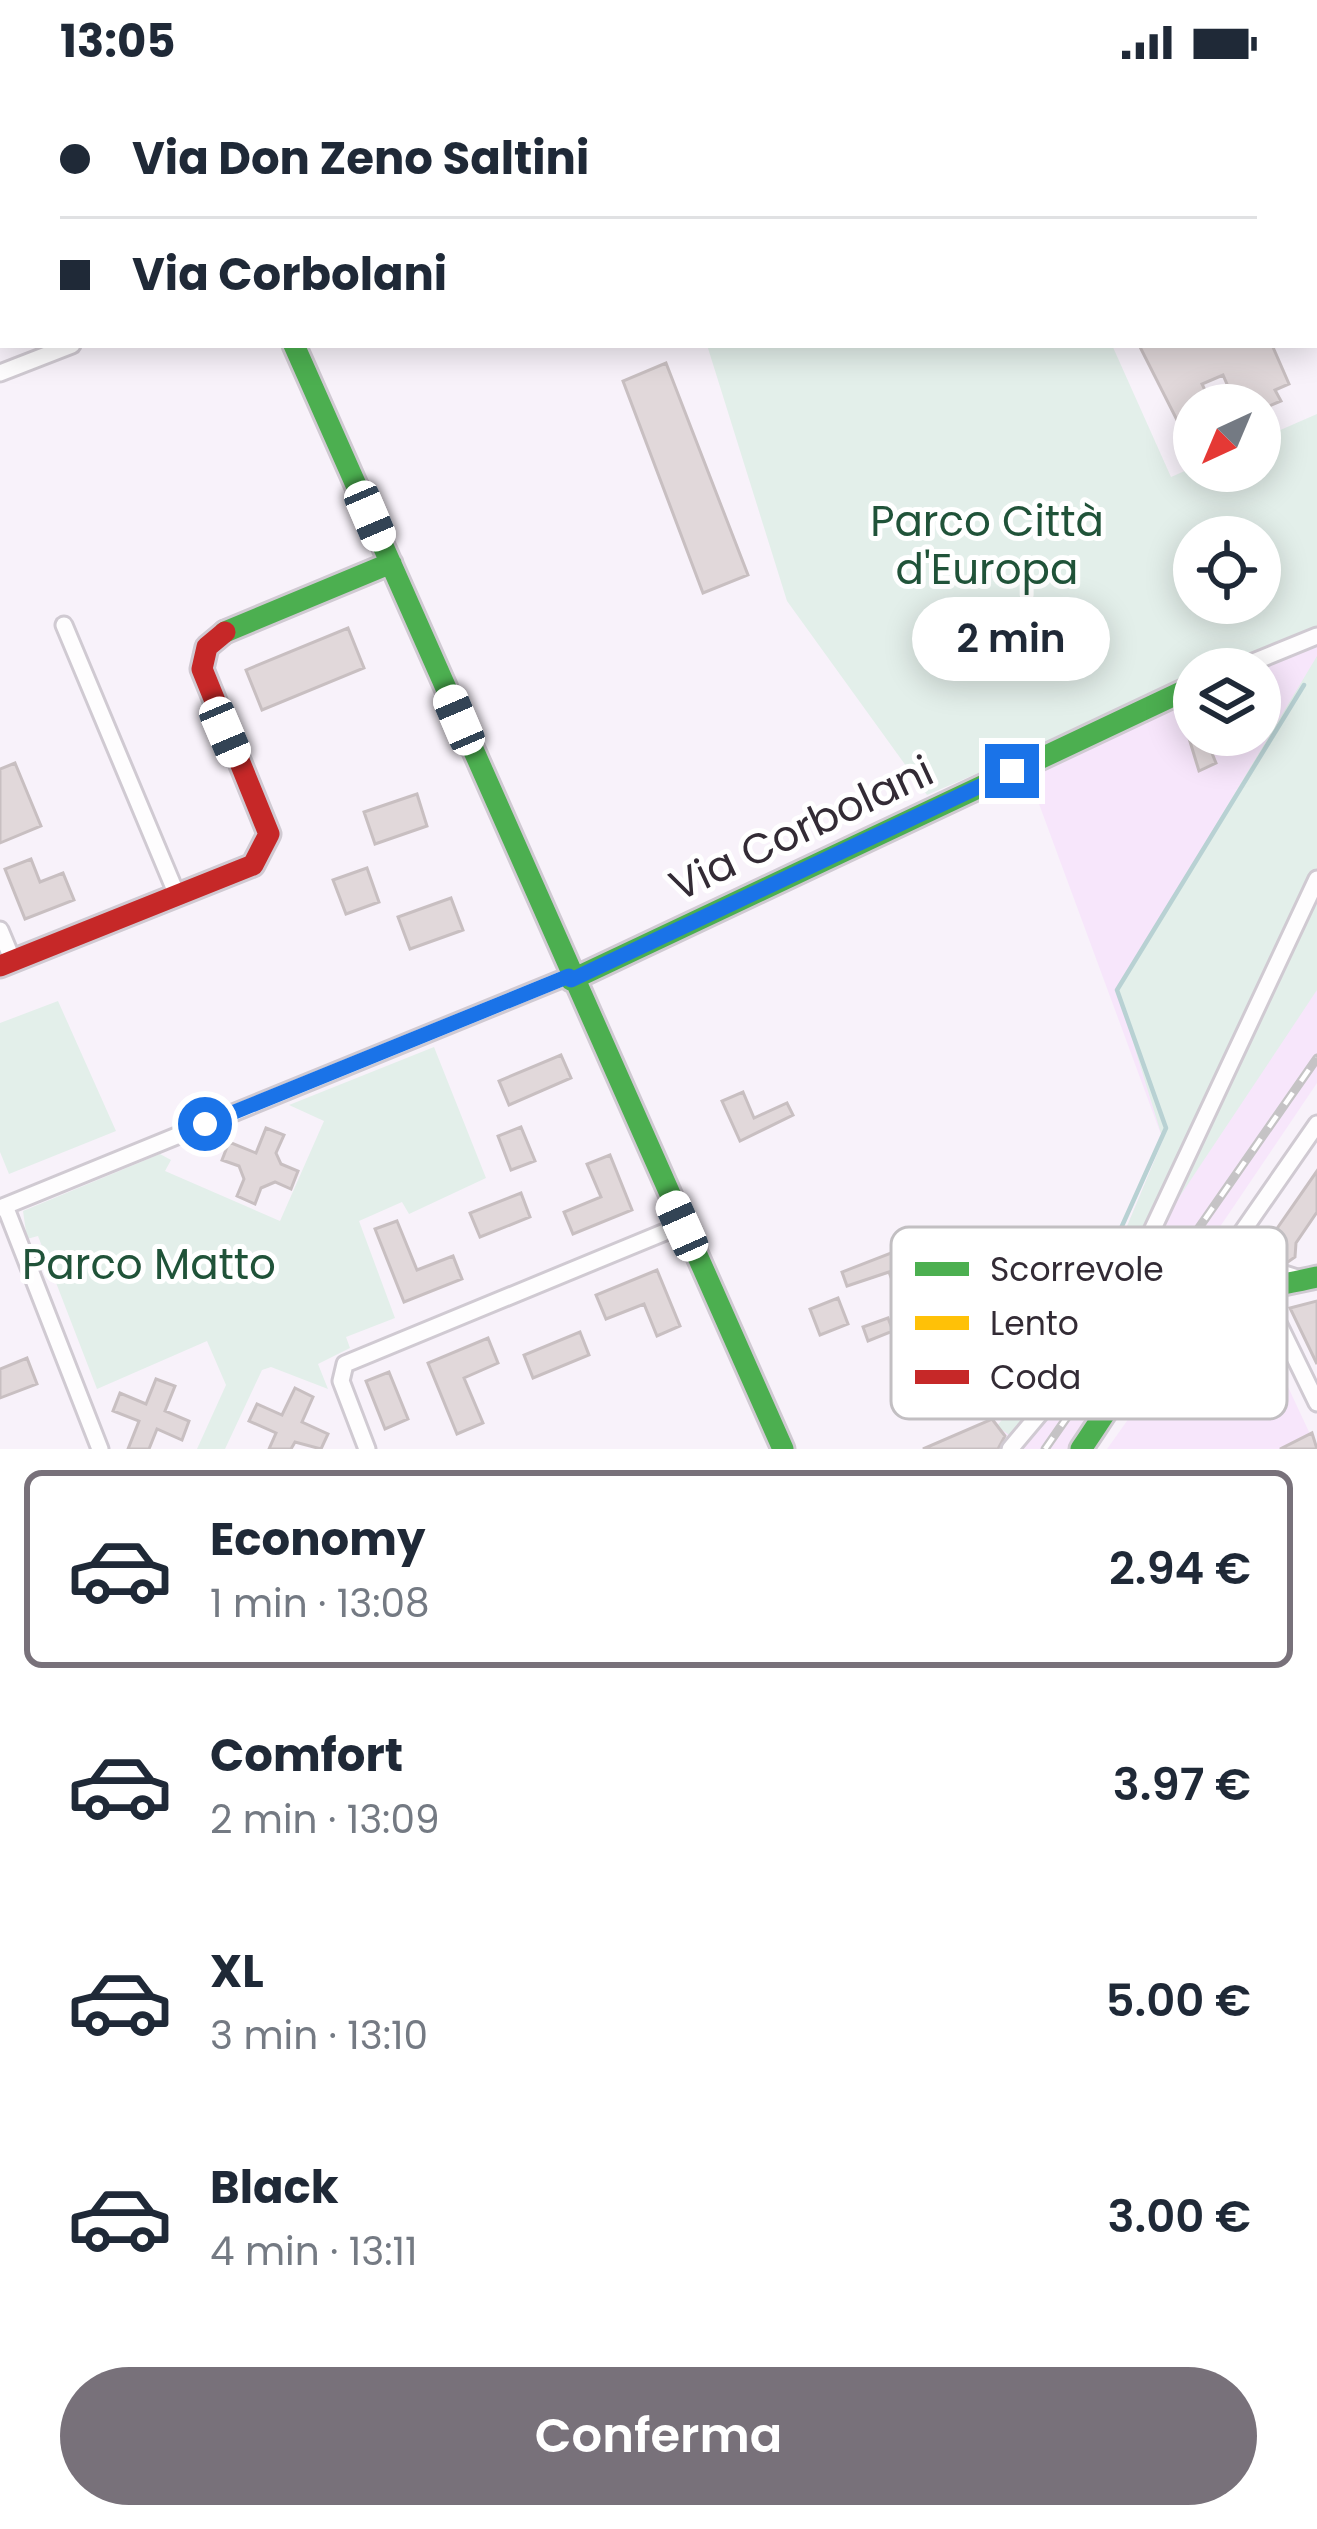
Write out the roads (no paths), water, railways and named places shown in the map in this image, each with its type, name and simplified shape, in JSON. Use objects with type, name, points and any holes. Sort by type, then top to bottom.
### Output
[{"type":"street","points":[[0,373],[64,348]]},
{"type":"street","points":[[295,348],[570,978],[784,1449]]},
{"type":"street","points":[[0,930],[6,963],[253,865],[269,834],[202,670],[207,647],[228,630],[391,563]]},
{"type":"street","points":[[64,626],[178,895]]},
{"type":"street","points":[[1281,651],[1317,636]]},
{"type":"street","name":"Via Corbolani","points":[[570,978],[1173,696]]},
{"type":"street","points":[[1154,1227],[1317,879]]},
{"type":"street","points":[[79,1449],[98,1446],[3,1207],[570,978]]},
{"type":"street","points":[[1251,1227],[1317,1124]]},
{"type":"street","points":[[367,1449],[341,1381],[345,1364],[682,1226]]},
{"type":"street","points":[[1287,1348],[1317,1403]]},
{"type":"street","points":[[1010,1449],[1036,1419]]},
{"type":"street","points":[[1081,1449],[1103,1419]]},
{"type":"waterway","points":[[1122,1227],[1166,1128],[1117,990],[1304,685]]},
{"type":"railway","points":[[1199,1227],[1317,1058]]},
{"type":"railway","points":[[1045,1449],[1066,1419]]},
{"type":"park label","name":"Parco Città d'Europa","points":[[987,545]]},
{"type":"park label","name":"Parco Matto","points":[[149,1264]]}]
